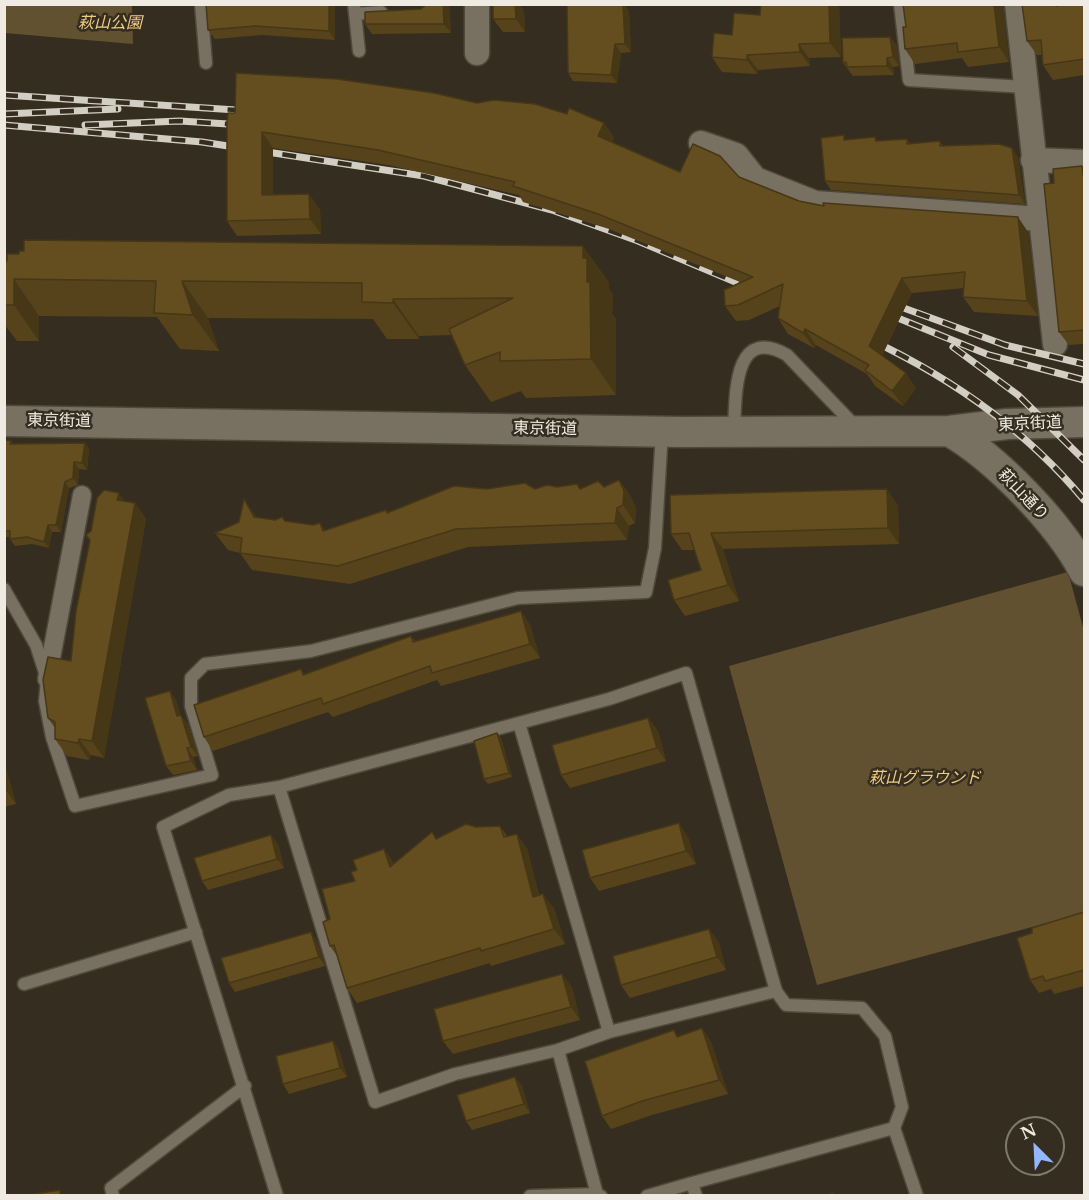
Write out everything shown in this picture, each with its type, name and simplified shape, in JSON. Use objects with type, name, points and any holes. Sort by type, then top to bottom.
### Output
[{"type":"street","points":[[477,4],[477,53]]},
{"type":"street","points":[[1017,4],[1055,344]]},
{"type":"street","points":[[701,143],[736,156],[755,179],[815,203],[1040,219]]},
{"type":"street","points":[[1033,160],[1084,162]]},
{"type":"street","name":"東京街道","points":[[4,421],[662,431],[949,431],[1007,424],[1084,422]]},
{"type":"street","name":"萩山通り","points":[[949,431],[987,458],[1045,516],[1076,555],[1084,571]]},
{"type":"street","points":[[47,678],[81,495]]},
{"type":"lane","points":[[201,4],[206,63]]},
{"type":"lane","points":[[900,4],[909,80],[1025,87]]},
{"type":"lane","points":[[359,51],[355,9],[391,12]]},
{"type":"lane","points":[[734,430],[738,370],[742,360],[751,353],[764,348],[777,349],[787,355],[860,430]]},
{"type":"lane","points":[[4,589],[36,645],[47,678],[45,701],[52,737],[75,806],[212,775],[191,706],[191,678],[205,664],[311,651],[518,598],[646,592],[655,548],[662,431]]},
{"type":"lane","points":[[277,1196],[245,1086],[163,827],[229,795],[279,787],[609,699],[686,673],[776,991],[786,1005],[862,1008],[885,1036],[902,1107],[894,1128],[917,1196]]},
{"type":"lane","points":[[519,723],[609,1032]]},
{"type":"lane","points":[[279,787],[375,1101],[455,1074],[558,1050],[609,1032],[776,991]]},
{"type":"lane","points":[[24,984],[196,932]]},
{"type":"lane","points":[[530,1196],[599,1195],[558,1050]]},
{"type":"lane","points":[[113,1196],[111,1188],[245,1086]]},
{"type":"lane","points":[[647,1196],[894,1128]]},
{"type":"lane","points":[[692,1183],[696,1196]]},
{"type":"green space","name":"萩山公園","points":[[4,5],[132,5],[133,44],[5,33]]},
{"type":"green space","name":"萩山グラウンド","points":[[1068,572],[1084,631],[1084,913],[817,985],[729,666]]},
{"type":"building","points":[[206,4],[329,4],[329,31],[255,26],[208,30]]},
{"type":"building","points":[[427,4],[443,4],[444,24],[365,24],[365,12],[421,9]]},
{"type":"building","points":[[493,4],[515,4],[516,19],[493,19]]},
{"type":"building","points":[[567,4],[623,4],[625,44],[615,44],[611,75],[568,73]]},
{"type":"building","points":[[761,4],[829,4],[830,43],[799,44],[800,52],[747,55],[747,60],[712,57],[714,33],[732,35],[734,13],[760,15]]},
{"type":"building","points":[[903,4],[994,4],[999,47],[958,52],[957,43],[905,49],[903,27],[906,27]]},
{"type":"building","points":[[1022,4],[1056,4],[1056,6],[1084,4],[1084,59],[1043,65],[1041,40],[1027,41]]},
{"type":"building","points":[[890,37],[893,57],[887,58],[887,66],[847,67],[846,62],[843,63],[842,38]]},
{"type":"building","points":[[236,73],[337,79],[434,93],[477,103],[494,100],[535,104],[567,114],[569,108],[604,123],[598,136],[680,172],[693,144],[720,156],[739,177],[799,201],[824,206],[823,203],[1018,217],[1027,301],[963,297],[965,272],[902,278],[869,346],[906,373],[892,391],[865,370],[869,365],[805,329],[803,333],[778,318],[783,284],[738,305],[725,306],[724,290],[753,277],[598,214],[513,186],[515,182],[378,150],[262,132],[262,195],[309,194],[310,219],[227,221],[227,122],[228,113],[235,113]]},
{"type":"building","points":[[844,135],[844,140],[875,137],[876,141],[907,139],[907,144],[940,141],[940,146],[999,144],[1012,148],[1019,195],[825,181],[821,138]]},
{"type":"building","points":[[1082,166],[1084,175],[1084,330],[1059,332],[1044,184],[1054,183],[1053,169]]},
{"type":"building","points":[[24,240],[583,246],[583,258],[587,258],[587,282],[590,282],[591,359],[500,361],[500,352],[465,365],[449,329],[513,298],[393,299],[393,303],[362,302],[362,283],[182,281],[193,315],[154,313],[156,281],[14,279],[14,305],[4,305],[4,261],[7,261],[7,254],[19,254],[19,251],[24,251]]},
{"type":"building","points":[[4,440],[11,441],[10,444],[85,443],[82,463],[74,462],[73,478],[65,482],[56,525],[48,525],[44,542],[27,537],[10,539],[10,531],[4,531]]},
{"type":"building","points":[[619,480],[624,491],[623,505],[617,508],[615,523],[456,529],[338,566],[240,553],[242,538],[215,533],[239,522],[244,499],[254,517],[275,520],[282,517],[285,521],[313,525],[320,523],[323,531],[386,510],[387,513],[454,486],[487,489],[525,483],[535,489],[547,485],[557,487],[577,484],[580,489],[598,481],[604,487]]},
{"type":"building","points":[[887,489],[888,528],[711,533],[728,585],[674,600],[668,580],[701,570],[689,533],[671,534],[670,495]]},
{"type":"building","points":[[104,490],[119,493],[117,500],[135,503],[92,741],[79,739],[78,743],[55,739],[55,722],[48,718],[43,680],[48,657],[71,661],[76,611],[90,540],[86,535],[91,531],[97,498]]},
{"type":"building","points":[[521,611],[530,644],[432,673],[430,666],[323,704],[321,698],[204,737],[194,705],[301,669],[303,675],[411,636],[413,642]]},
{"type":"building","points":[[170,691],[177,716],[181,715],[191,747],[187,748],[191,761],[166,766],[145,698]]},
{"type":"building","points":[[648,718],[657,748],[561,775],[552,745]]},
{"type":"building","points":[[497,733],[509,773],[484,779],[474,741]]},
{"type":"building","points":[[679,823],[686,851],[590,878],[582,850]]},
{"type":"building","points":[[466,824],[476,827],[500,826],[504,837],[517,834],[533,897],[543,894],[554,929],[481,951],[480,948],[347,988],[334,945],[330,946],[323,922],[330,919],[322,889],[355,881],[351,872],[357,870],[353,860],[384,849],[390,867],[432,832],[436,839]]},
{"type":"building","points":[[271,835],[277,859],[202,881],[194,858]]},
{"type":"building","points":[[1084,912],[1084,970],[1045,981],[1043,976],[1030,980],[1017,938],[1032,933],[1032,928]]},
{"type":"building","points":[[709,929],[717,957],[621,985],[613,956]]},
{"type":"building","points":[[311,932],[319,957],[229,983],[221,958]]},
{"type":"building","points":[[562,974],[571,1007],[443,1041],[434,1009]]},
{"type":"building","points":[[702,1028],[719,1080],[642,1101],[602,1116],[585,1061],[674,1030],[677,1037]]},
{"type":"building","points":[[333,1041],[340,1068],[283,1084],[276,1056]]},
{"type":"building","points":[[515,1077],[524,1104],[466,1121],[457,1095]]},
{"type":"building","points":[[60,1190],[60,1196],[23,1196]]},
{"type":"railway","points":[[4,95],[252,111]]},
{"type":"railway","points":[[4,114],[118,109]]},
{"type":"railway","points":[[85,125],[180,121],[244,125]]},
{"type":"railway","points":[[4,125],[202,142],[424,176],[552,210],[638,241],[752,289]]},
{"type":"railway","points":[[890,303],[1005,345],[1084,364]]},
{"type":"railway","points":[[883,312],[989,355],[1084,380]]},
{"type":"railway","points":[[871,340],[931,372],[986,408],[1038,451],[1084,500]]},
{"type":"railway","points":[[953,347],[1018,395],[1084,460]]}]
